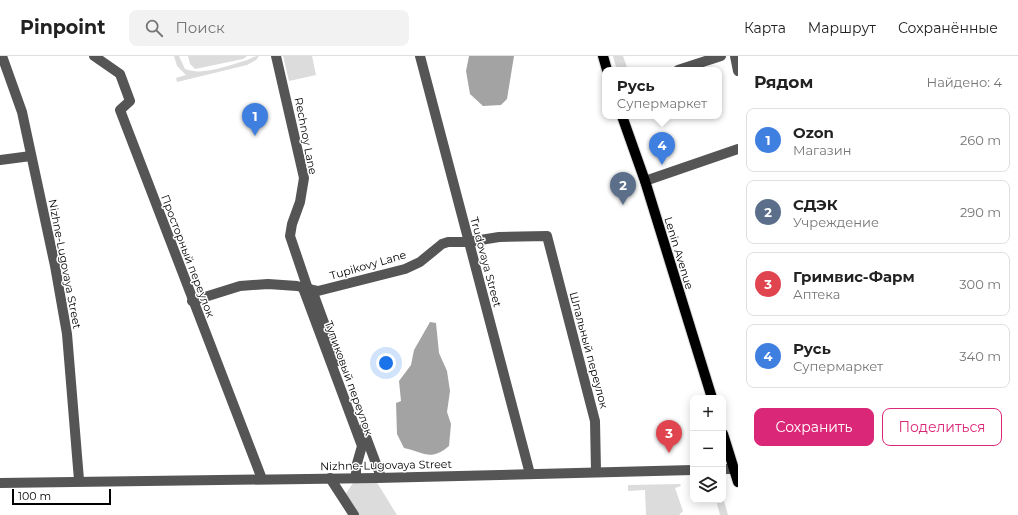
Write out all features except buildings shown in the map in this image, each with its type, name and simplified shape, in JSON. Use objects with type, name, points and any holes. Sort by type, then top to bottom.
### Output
[{"type":"main road","points":[[603,56],[606,67]]},
{"type":"main road","name":"Lenin Avenue","points":[[623,119],[711,395]]},
{"type":"main road","points":[[726,444],[738,482]]},
{"type":"street","name":"Nizhne-Lugovaya Street","points":[[2,56],[22,112],[55,266],[67,334],[79,480]]},
{"type":"street","name":"Просторный переулок","points":[[94,56],[120,74],[130,101],[120,110],[262,479]]},
{"type":"street","name":"Rechnoy Lane","points":[[276,56],[304,178],[300,202],[292,224],[290,236],[308,289]]},
{"type":"street","name":"Trudovaya Street","points":[[420,56],[530,474]]},
{"type":"street","points":[[687,67],[721,56]]},
{"type":"street","points":[[735,56],[738,71]]},
{"type":"street","points":[[644,181],[738,149]]},
{"type":"street","points":[[0,160],[31,156]]},
{"type":"street","name":"Tupikovy Lane","points":[[192,300],[240,286],[268,284],[318,291],[336,288],[405,269],[420,262],[442,244],[499,237],[547,236]]},
{"type":"street","name":"Шпальный переулок","points":[[547,236],[595,420],[596,471]]},
{"type":"street","name":"Тупиковый переулок","points":[[308,289],[381,477]]},
{"type":"street","name":"Тупиковый переулок","points":[[308,289],[362,446],[356,467],[356,478]]},
{"type":"street","points":[[726,469],[734,469]]},
{"type":"street","name":"Nizhne-Lugovaya Street","points":[[0,483],[79,480],[356,478],[596,471],[690,470]]},
{"type":"street","points":[[330,478],[354,515]]},
{"type":"shaded area","points":[[174,56],[179,56],[185,69],[192,71],[207,71],[222,68],[259,56],[256,60],[247,65],[177,82],[176,78],[186,75],[177,66]]},
{"type":"shaded area","points":[[188,56],[247,56],[243,59],[195,69],[190,64]]},
{"type":"shaded area","points":[[283,56],[312,56],[316,75],[289,81]]},
{"type":"shaded area","points":[[469,56],[514,56],[507,99],[501,105],[483,106],[470,94],[466,71]]},
{"type":"shaded area","points":[[613,56],[623,56],[627,67],[616,67]]},
{"type":"shaded area","points":[[430,322],[436,323],[439,353],[447,371],[450,391],[447,412],[451,424],[449,446],[437,454],[432,455],[404,448],[397,434],[396,403],[401,401],[399,381],[411,365],[414,350]]},
{"type":"shaded area","points":[[376,481],[397,515],[358,515],[345,495],[353,483]]},
{"type":"shaded area","points":[[680,484],[681,486],[675,488],[683,511],[679,515],[646,515],[645,490],[628,491],[628,485]]},
{"type":"shaded area","points":[[717,503],[725,503],[728,515],[720,515]]},
{"type":"place","name":"Ozon","points":[[255,136]]},
{"type":"place","name":"Русь","points":[[662,165]]},
{"type":"place","name":"СДЭК","points":[[623,205]]},
{"type":"place","name":"Гримвис-Фарм","points":[[669,453]]}]
